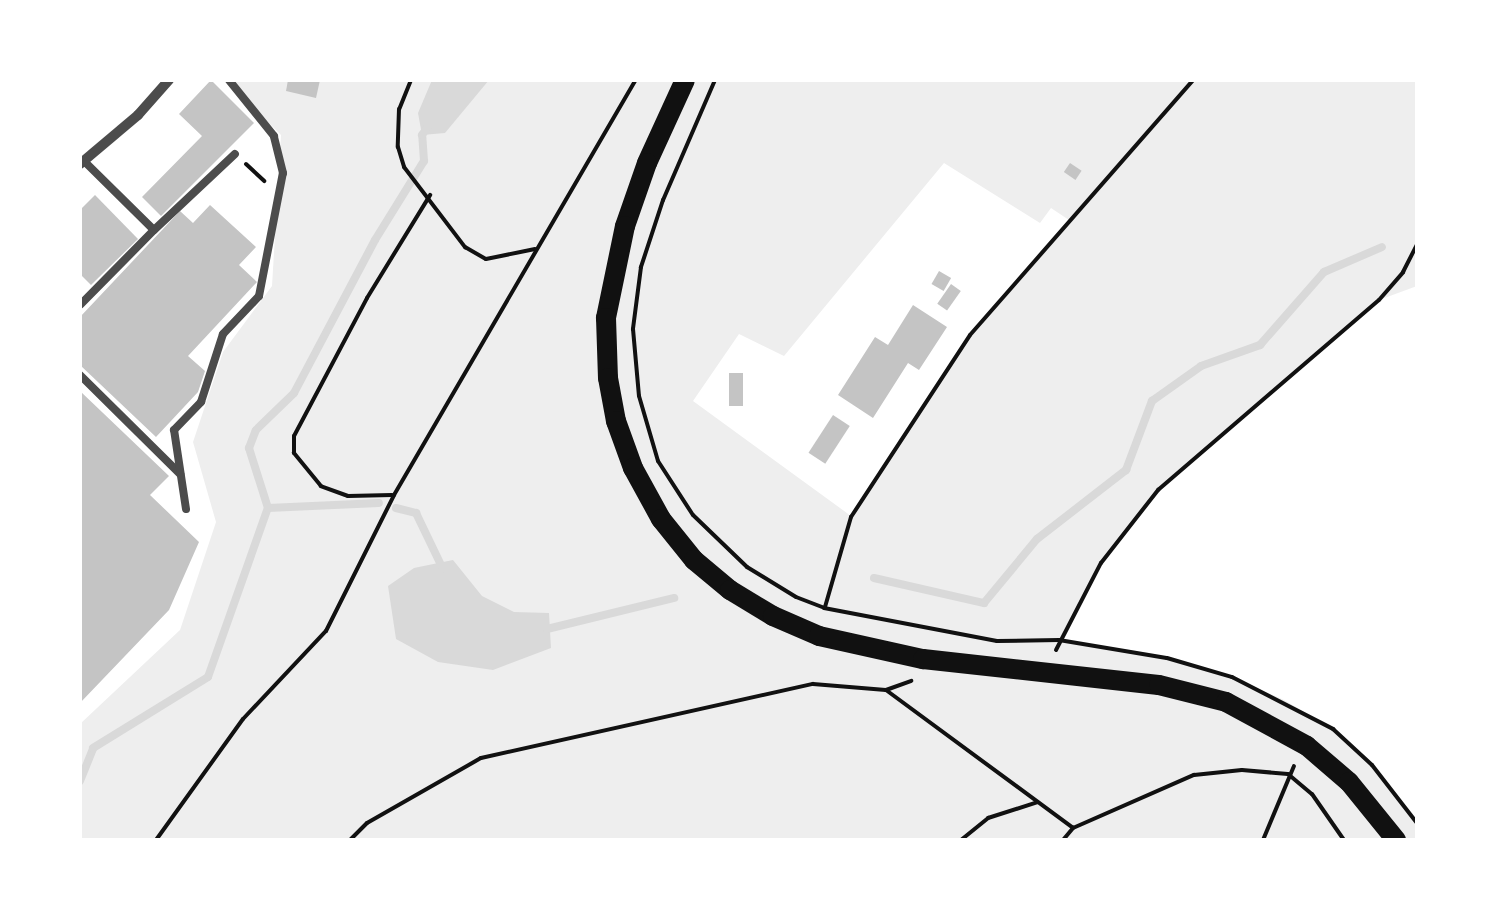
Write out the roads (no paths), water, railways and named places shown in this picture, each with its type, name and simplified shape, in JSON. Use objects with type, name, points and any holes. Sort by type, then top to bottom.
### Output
[{"type":"main road","points":[[686,80],[647,162],[624,226],[606,318],[616,421],[633,468],[661,518],[694,560],[730,590],[773,616],[819,636],[924,659],[1159,685],[1226,702],[1308,746],[1350,782],[1396,840]]},
{"type":"street","points":[[82,163],[138,115],[169,80]]},
{"type":"lane","points":[[186,509],[174,430],[201,402],[223,334],[258,296],[282,173],[274,136],[228,80]]},
{"type":"lane","points":[[80,305],[235,154]]},
{"type":"lane","points":[[82,163],[154,230]]},
{"type":"lane","points":[[80,376],[181,475]]},
{"type":"waterway","points":[[80,781],[93,748],[208,677],[268,508],[249,448],[256,430],[294,393],[375,240],[424,161],[422,135],[427,128]]},
{"type":"waterway","points":[[874,578],[984,603],[1037,539],[1126,470],[1152,401],[1201,366],[1260,345],[1324,272],[1382,247]]},
{"type":"waterway","points":[[268,508],[379,503]]},
{"type":"waterway","points":[[396,508],[416,513],[443,569]]},
{"type":"waterway","points":[[547,629],[674,598]]}]
